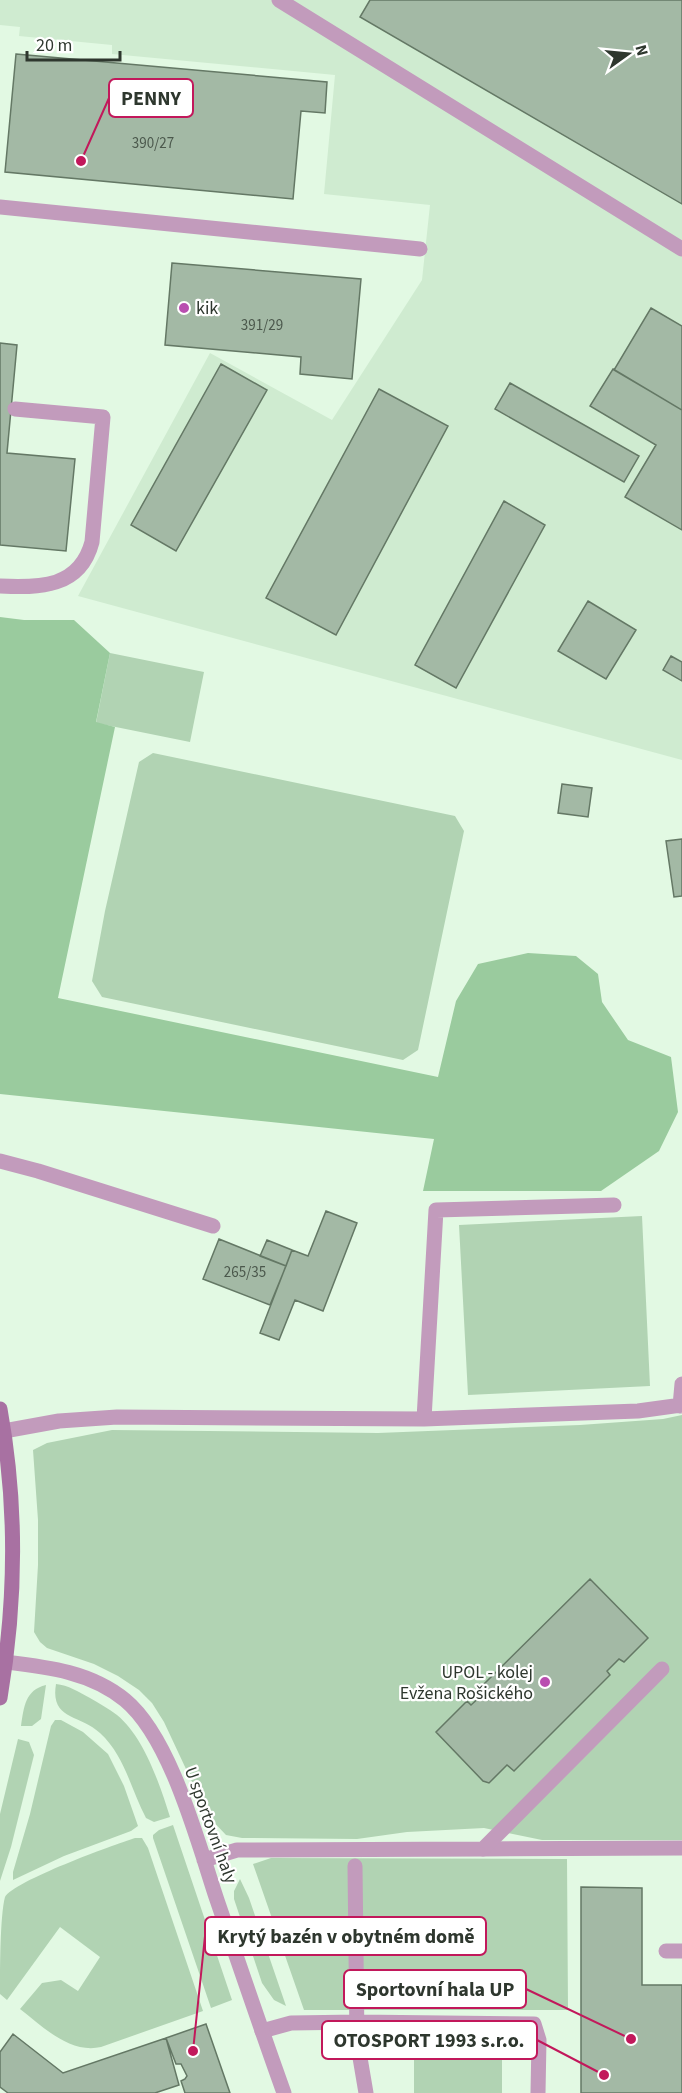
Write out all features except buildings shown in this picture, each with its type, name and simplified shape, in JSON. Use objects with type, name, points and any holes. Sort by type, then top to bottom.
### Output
[{"type":"main road","points":[[0,1409],[4,1431],[5,1485],[12,1554],[6,1662],[0,1698]]},
{"type":"street","points":[[279,0],[682,249]]},
{"type":"street","points":[[0,207],[420,249]]},
{"type":"street","points":[[0,586],[36,588],[68,577],[83,563],[90,553],[93,542],[103,417],[15,409]]},
{"type":"street","points":[[0,1161],[49,1174],[213,1227]]},
{"type":"street","points":[[424,1419],[436,1210],[614,1204]]},
{"type":"street","points":[[4,1431],[58,1420],[117,1417],[424,1419],[627,1412],[681,1405],[682,1384]]},
{"type":"street","name":"U sportovní haly","points":[[6,1662],[53,1668],[104,1686],[124,1699],[139,1713],[154,1733],[180,1793],[284,2093]]},
{"type":"street","points":[[483,1849],[662,1669]]},
{"type":"street","points":[[204,1860],[237,1850],[682,1848]]},
{"type":"street","points":[[356,1866],[357,2040],[366,2093]]},
{"type":"street","points":[[666,1951],[682,1951]]},
{"type":"street","points":[[262,2031],[291,2023],[534,2024],[539,2040],[538,2093]]},
{"type":"shaded area","points":[[0,0],[682,0],[682,760],[78,596],[210,353],[332,420],[422,280],[430,205],[324,194],[335,75],[112,54],[112,45],[19,36],[20,27],[0,25]]},
{"type":"shaded area","points":[[110,653],[204,672],[190,742],[96,723]]},
{"type":"shaded area","points":[[153,753],[455,816],[464,831],[418,1050],[403,1060],[102,997],[92,981],[105,911],[139,762]]},
{"type":"shaded area","points":[[642,1216],[650,1386],[468,1395],[459,1225]]},
{"type":"shaded area","points":[[682,1415],[682,1840],[542,1840],[484,1828],[407,1832],[357,1839],[242,1838],[226,1835],[208,1816],[164,1722],[152,1703],[139,1690],[118,1676],[94,1664],[47,1648],[34,1632],[38,1520],[33,1450],[47,1443],[112,1430],[378,1433],[580,1425],[663,1419]]},
{"type":"shaded area","points":[[56,1684],[69,1687],[93,1700],[127,1724],[150,1762],[170,1817],[154,1822],[146,1818],[116,1752],[100,1733],[62,1710],[55,1696]]},
{"type":"shaded area","points":[[46,1685],[41,1719],[32,1726],[21,1726],[30,1695],[39,1687]]},
{"type":"shaded area","points":[[55,1720],[61,1720],[83,1732],[108,1754],[124,1786],[138,1826],[131,1831],[64,1856],[13,1880],[13,1872],[30,1814],[51,1726]]},
{"type":"shaded area","points":[[18,1739],[29,1742],[34,1755],[0,1881],[0,1814]]},
{"type":"shaded area","points":[[173,1825],[232,2000],[211,2008],[153,1838],[159,1830]]},
{"type":"shaded area","points":[[135,1838],[142,1838],[148,1848],[203,2011],[101,2047],[78,2047],[57,2037],[20,2009],[42,1983],[61,1980],[78,1991],[100,1957],[60,1927],[7,2000],[0,1994],[1,1930],[5,1897],[12,1890],[44,1873]]},
{"type":"shaded area","points":[[271,1858],[567,1859],[568,2010],[304,2010],[253,1864]]},
{"type":"shaded area","points":[[240,1879],[249,1898],[286,2006],[274,2000],[262,1983],[234,1899],[234,1891]]},
{"type":"shaded area","points":[[414,2045],[502,2045],[502,2093],[414,2093]]},
{"type":"green space","points":[[0,617],[24,620],[74,620],[110,653],[96,722],[115,727],[58,998],[438,1077],[456,1001],[478,964],[528,953],[576,956],[598,974],[602,1002],[628,1040],[671,1057],[678,1112],[659,1151],[601,1191],[423,1191],[434,1139],[0,1094]]},
{"type":"place","name":"PENNY","points":[[81,161]]},
{"type":"place","name":"kik","points":[[184,308]]},
{"type":"place","name":"UPOL - kolej Evžena Rošického","points":[[545,1682]]},
{"type":"place","name":"Sportovní hala UP","points":[[631,2039]]},
{"type":"place","name":"Krytý bazén v obytném domě","points":[[193,2051]]},
{"type":"place","name":"OTOSPORT 1993 s.r.o.","points":[[604,2075]]}]
